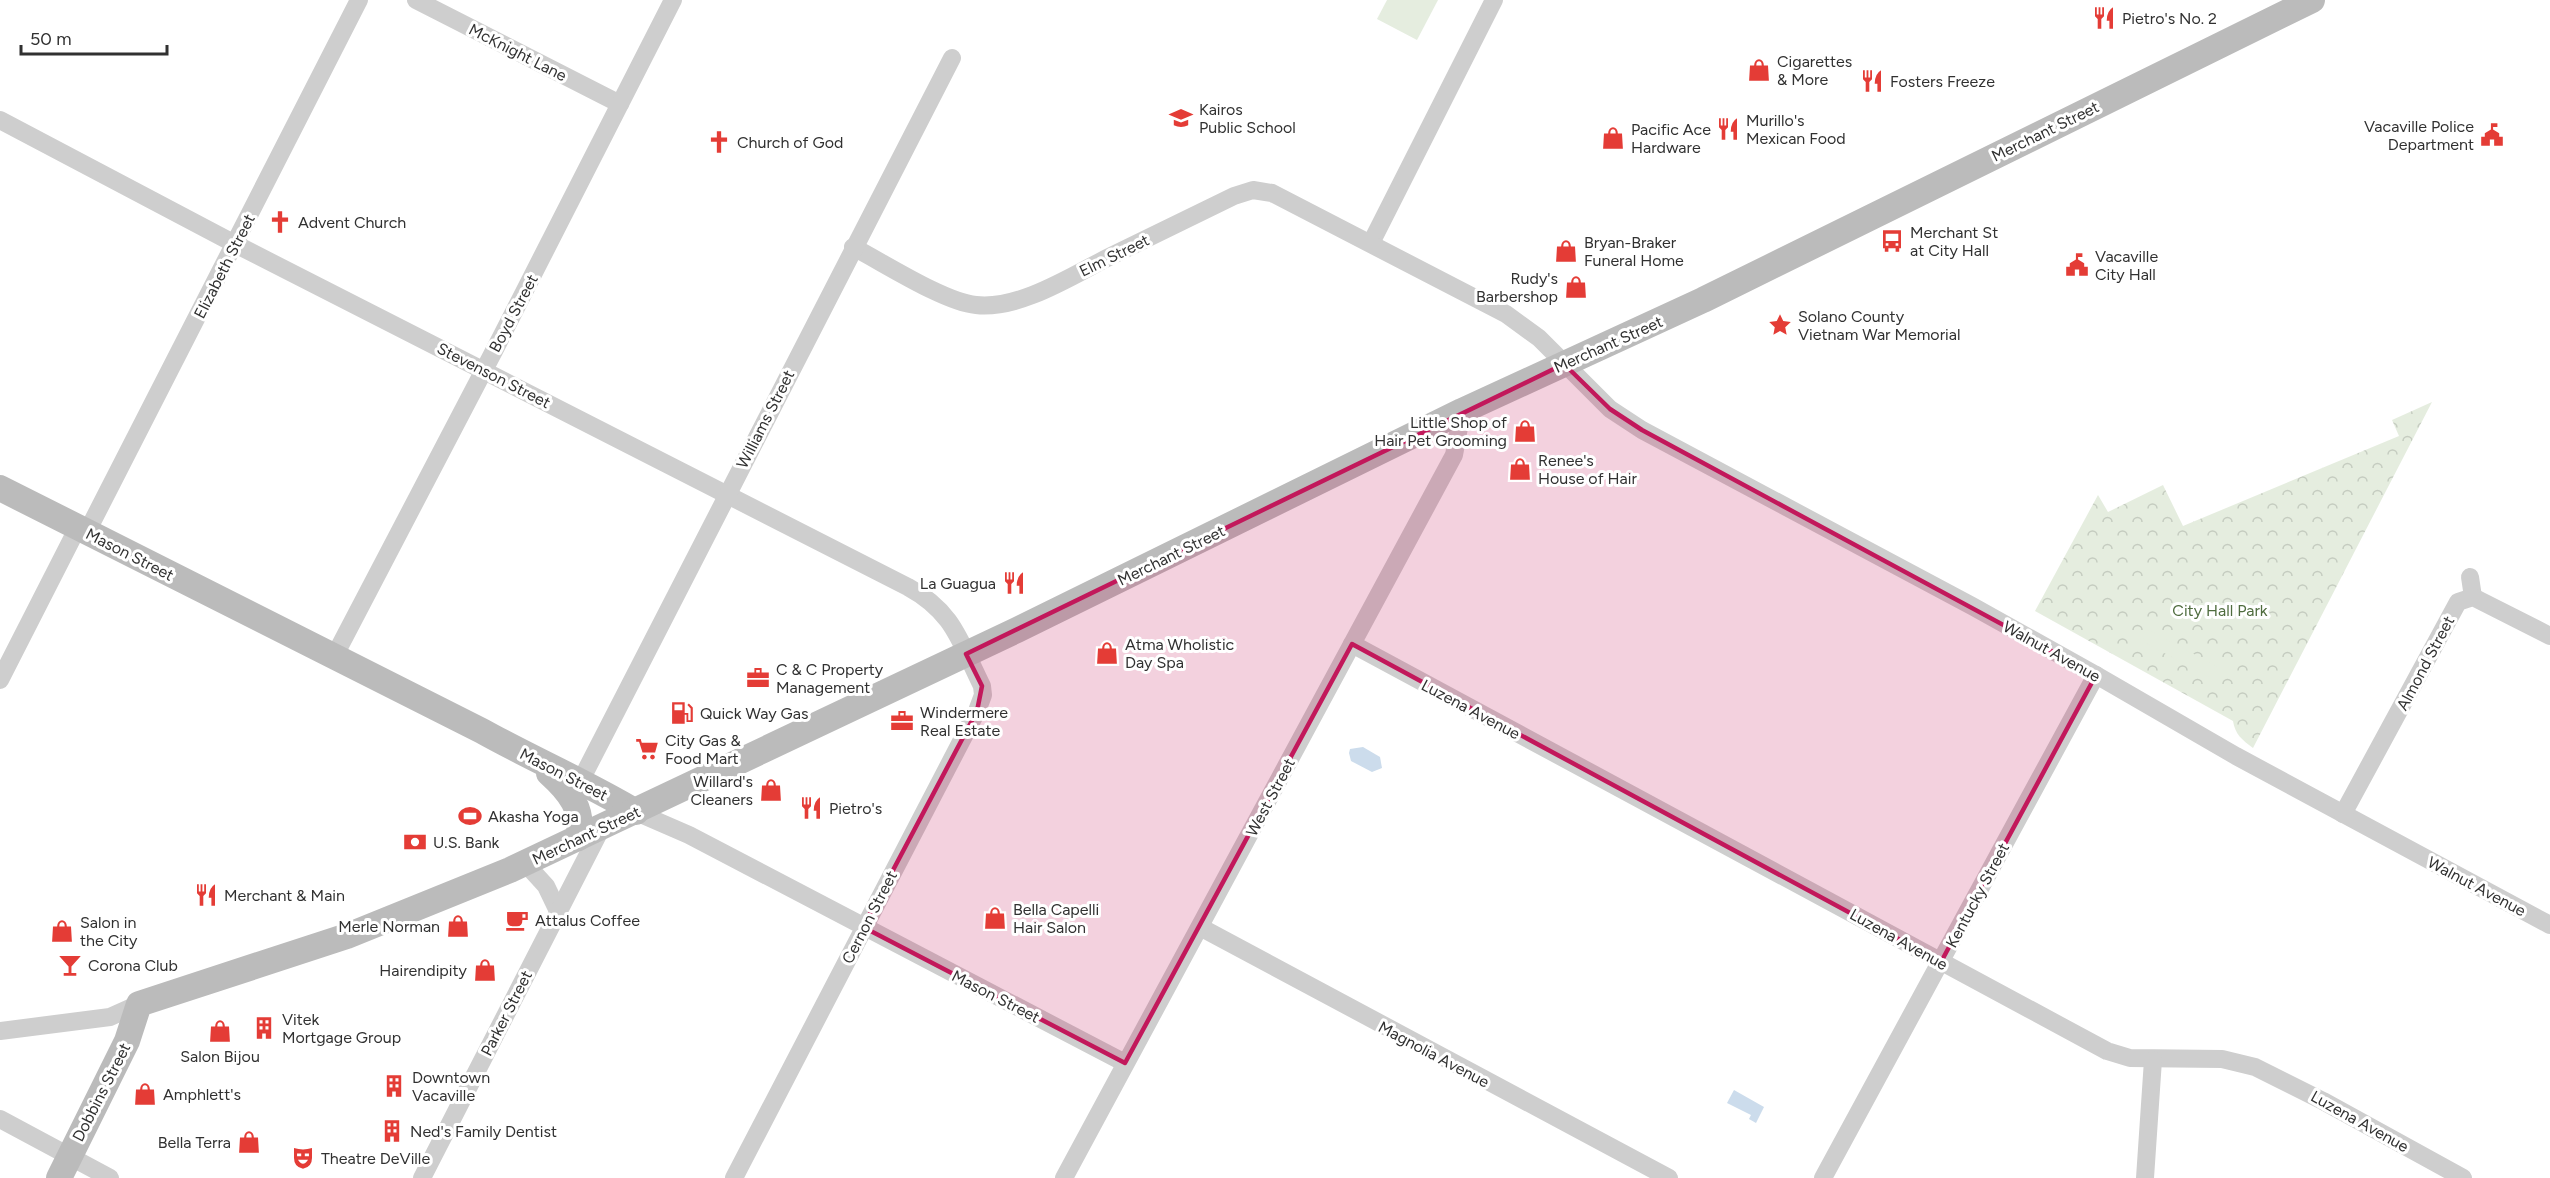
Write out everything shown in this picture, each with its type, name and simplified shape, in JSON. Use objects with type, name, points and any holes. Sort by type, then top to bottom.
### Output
[{"type":"main road","name":"Merchant Street","points":[[139,1004],[354,934],[525,863],[636,812],[966,654],[1462,411],[1711,296],[2312,0]]},
{"type":"main road","name":"Mason Street","points":[[0,488],[636,812]]},
{"type":"main road","points":[[538,762],[568,790],[579,812],[581,825],[578,838]]},
{"type":"main road","name":"Dobbins Street","points":[[64,1167],[127,1041],[139,1004]]},
{"type":"street","name":"Elizabeth Street","points":[[0,680],[83,530],[235,244],[359,0]]},
{"type":"street","name":"McKnight Lane","points":[[416,0],[620,104]]},
{"type":"street","name":"Boyd Street","points":[[334,657],[673,0]]},
{"type":"street","points":[[1371,243],[1494,0]]},
{"type":"street","name":"Williams Street","points":[[580,782],[952,58]]},
{"type":"street","name":"Stevenson Street","points":[[0,120],[235,244],[925,597],[946,616],[966,654]]},
{"type":"street","name":"Elm Street","points":[[853,247],[952,299],[974,305],[993,306],[1012,302],[1045,289],[1234,196],[1252,190],[1272,193],[1506,314],[1539,338],[1564,364]]},
{"type":"street","name":"Walnut Avenue","points":[[1564,364],[1610,409],[1642,430],[2096,675],[2236,756],[2550,925]]},
{"type":"street","name":"West Street","points":[[1064,1178],[1454,455],[1462,411]]},
{"type":"street","points":[[2470,577],[2473,597],[2550,636]]},
{"type":"street","name":"Almond Street","points":[[2343,814],[2458,602],[2473,597]]},
{"type":"street","name":"Luzena Avenue","points":[[1352,644],[2107,1050],[2130,1058],[2222,1059],[2255,1067],[2323,1101],[2463,1178]]},
{"type":"street","name":"Cernon Street","points":[[734,1178],[980,703],[983,695],[982,686],[966,654]]},
{"type":"street","name":"Kentucky Street","points":[[1823,1178],[2096,675]]},
{"type":"street","name":"Mason Street","points":[[636,812],[689,835],[1125,1063]]},
{"type":"street","name":"Parker Street","points":[[422,1178],[602,827]]},
{"type":"street","points":[[525,863],[546,886],[558,911]]},
{"type":"street","name":"Magnolia Avenue","points":[[1200,927],[1669,1178]]},
{"type":"street","name":"Merchant Street","points":[[0,1031],[110,1017],[139,1004]]},
{"type":"street","points":[[2145,1178],[2153,1060]]},
{"type":"street","points":[[0,1119],[64,1167],[110,1178]]},
{"type":"highlighted area","points":[[1564,364],[1610,409],[1642,430],[2096,675],[1941,962],[1352,644],[1125,1063],[863,927],[977,711],[982,686],[966,654]]},
{"type":"green space","points":[[1387,0],[1438,0],[1417,40],[1377,19]]},
{"type":"green space","name":"City Hall Park","points":[[2432,402],[2253,748],[2235,730],[2233,721],[2035,611],[2098,495],[2108,512],[2163,485],[2183,526],[2399,436],[2392,420]]},
{"type":"green space","points":[[2149,630],[2220,668],[2214,680],[2142,641]]},
{"type":"water","points":[[1363,747],[1380,757],[1382,768],[1372,772],[1351,761],[1350,749]]},
{"type":"water","points":[[1734,1090],[1764,1107],[1756,1123],[1749,1119],[1751,1115],[1727,1103]]},
{"type":"place","name":"Pietro's No. 2","points":[[2104,18]]},
{"type":"place","name":"Cigarettes & More","points":[[1759,70]]},
{"type":"place","name":"Fosters Freeze","points":[[1872,81]]},
{"type":"place","name":"Kairos Public School","points":[[1181,118]]},
{"type":"place","name":"Murillo's Mexican Food","points":[[1728,129]]},
{"type":"place","name":"Vacaville Police Department","points":[[2492,135]]},
{"type":"place","name":"Pacific Ace Hardware","points":[[1613,138]]},
{"type":"place","name":"Church of God","points":[[719,142]]},
{"type":"place","name":"Advent Church","points":[[280,222]]},
{"type":"place","name":"Merchant St at City Hall","points":[[1892,241]]},
{"type":"place","name":"Bryan-Braker Funeral Home","points":[[1566,251]]},
{"type":"place","name":"Vacaville City Hall","points":[[2077,265]]},
{"type":"place","name":"Rudy's Barbershop","points":[[1576,287]]},
{"type":"place","name":"Solano County Vietnam War Memorial","points":[[1780,325]]},
{"type":"place","name":"Little Shop of Hair Pet Grooming","points":[[1525,431]]},
{"type":"place","name":"Renee's House of Hair","points":[[1520,469]]},
{"type":"place","name":"La Guagua","points":[[1014,583]]},
{"type":"place","name":"Atma Wholistic Day Spa","points":[[1107,653]]},
{"type":"place","name":"C & C Property Management","points":[[758,678]]},
{"type":"place","name":"Quick Way Gas","points":[[682,713]]},
{"type":"place","name":"Windermere Real Estate","points":[[902,721]]},
{"type":"place","name":"City Gas & Food Mart","points":[[647,749]]},
{"type":"place","name":"Willard's Cleaners","points":[[771,790]]},
{"type":"place","name":"Pietro's","points":[[811,808]]},
{"type":"place","name":"Akasha Yoga","points":[[470,816]]},
{"type":"place","name":"U.S. Bank","points":[[415,842]]},
{"type":"place","name":"Merchant & Main","points":[[206,895]]},
{"type":"place","name":"Bella Capelli Hair Salon","points":[[995,918]]},
{"type":"place","name":"Attalus Coffee","points":[[517,920]]},
{"type":"place","name":"Merle Norman","points":[[458,926]]},
{"type":"place","name":"Salon in the City","points":[[62,931]]},
{"type":"place","name":"Corona Club","points":[[70,965]]},
{"type":"place","name":"Hairendipity","points":[[485,970]]},
{"type":"place","name":"Vitek Mortgage Group","points":[[264,1028]]},
{"type":"place","name":"Salon Bijou","points":[[220,1031]]},
{"type":"place","name":"Downtown Vacaville","points":[[394,1086]]},
{"type":"place","name":"Amphlett's","points":[[145,1094]]},
{"type":"place","name":"Ned's Family Dentist","points":[[392,1131]]},
{"type":"place","name":"Bella Terra","points":[[249,1142]]},
{"type":"place","name":"Theatre DeVille","points":[[303,1158]]}]
